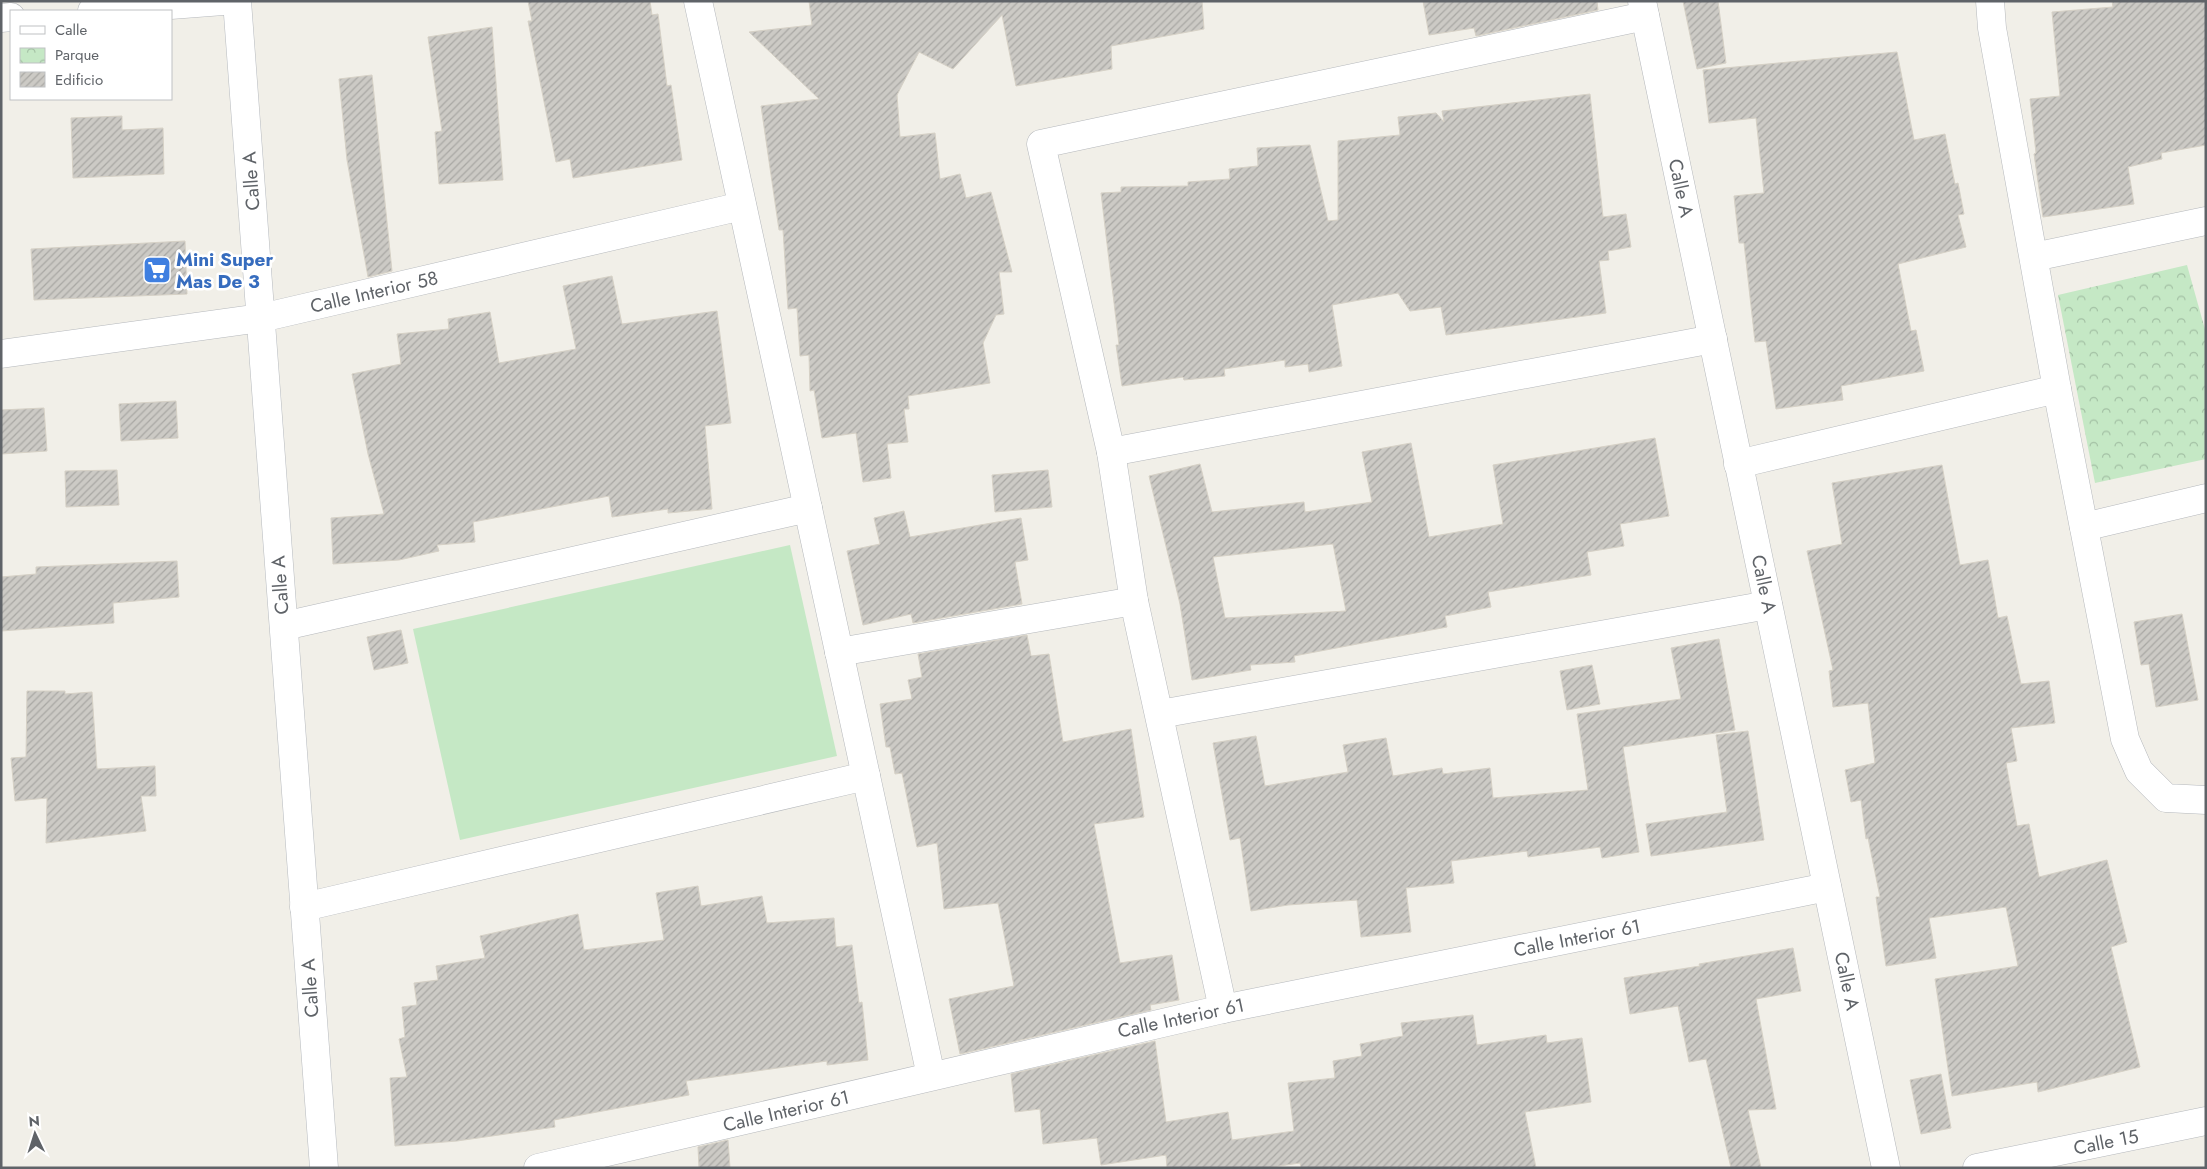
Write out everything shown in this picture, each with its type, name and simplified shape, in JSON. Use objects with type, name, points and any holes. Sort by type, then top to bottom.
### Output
[{"type":"street","points":[[105,10],[223,1]]},
{"type":"street","name":"Calle A","points":[[238,1],[324,1168]]},
{"type":"street","points":[[698,1],[931,1076]]},
{"type":"street","points":[[1990,1],[1992,28],[2057,389],[2125,739],[2139,771],[2166,798],[2206,800]]},
{"type":"street","points":[[1223,1009],[1134,601],[1110,452],[1041,144],[1643,8]]},
{"type":"street","name":"Calle A","points":[[1643,8],[1886,1168]]},
{"type":"street","name":"Calle Interior 58","points":[[1,354],[261,318],[742,206]]},
{"type":"street","points":[[2034,257],[2206,221]]},
{"type":"street","points":[[1110,452],[1713,339]]},
{"type":"street","points":[[1738,464],[2057,389]]},
{"type":"street","points":[[2084,527],[2206,498]]},
{"type":"street","points":[[284,626],[808,508]]},
{"type":"street","points":[[839,652],[1134,601]]},
{"type":"street","points":[[1160,714],[1768,604]]},
{"type":"street","points":[[304,907],[866,776]]},
{"type":"street","name":"Calle Interior 61","points":[[538,1168],[1223,1009],[1827,887]]},
{"type":"street","name":"Calle 15","points":[[1977,1168],[2206,1121]]},
{"type":"green space","points":[[2187,265],[2206,333],[2206,459],[2095,483],[2058,295]]},
{"type":"green space","points":[[790,545],[837,756],[460,840],[413,629]]},
{"type":"building","points":[[528,1],[650,1],[652,15],[658,14],[667,86],[671,85],[682,160],[573,178],[570,159],[556,162],[528,21],[532,21]]},
{"type":"building","points":[[809,1],[1202,1],[1204,29],[1111,46],[1112,69],[1016,86],[1002,15],[953,69],[919,52],[897,95],[900,137],[935,133],[940,179],[960,174],[966,198],[991,192],[1012,272],[999,272],[1004,314],[996,315],[983,343],[990,383],[908,396],[909,409],[904,409],[908,442],[887,444],[891,478],[863,482],[856,433],[822,438],[814,390],[810,391],[809,355],[800,356],[797,308],[788,309],[783,230],[779,230],[761,106],[819,99],[749,32],[812,25]]},
{"type":"building","points":[[1423,1],[1597,1],[1598,10],[1476,36],[1474,28],[1429,35]]},
{"type":"building","points":[[1683,1],[1718,1],[1726,63],[1697,69]]},
{"type":"building","points":[[2112,1],[2206,1],[2206,145],[2161,153],[2162,159],[2128,167],[2134,204],[2043,217],[2034,154],[2036,153],[2030,99],[2060,96],[2052,12],[2113,7]]},
{"type":"building","points":[[492,27],[503,180],[439,184],[435,132],[442,131],[428,37]]},
{"type":"building","points":[[1897,52],[1914,140],[1945,134],[1955,184],[1958,183],[1964,214],[1958,215],[1966,247],[1898,264],[1911,331],[1916,330],[1924,371],[1841,386],[1843,400],[1776,409],[1766,341],[1755,342],[1744,243],[1739,243],[1734,196],[1764,193],[1756,118],[1709,123],[1703,70]]},
{"type":"building","points":[[372,75],[392,271],[368,277],[347,160],[339,79]]},
{"type":"building","points":[[1590,94],[1603,217],[1626,214],[1631,247],[1608,251],[1609,260],[1599,261],[1606,313],[1446,335],[1441,307],[1410,311],[1398,293],[1332,305],[1342,366],[1309,372],[1308,364],[1285,367],[1285,360],[1224,369],[1225,376],[1184,380],[1183,377],[1122,386],[1116,345],[1119,345],[1101,193],[1121,192],[1121,187],[1188,186],[1188,182],[1230,179],[1229,169],[1258,166],[1257,148],[1310,145],[1328,221],[1338,220],[1338,141],[1400,135],[1398,117],[1436,113],[1444,122],[1442,111]]},
{"type":"building","points":[[122,116],[122,130],[163,128],[164,174],[73,178],[71,118]]},
{"type":"building","points":[[185,241],[187,294],[34,300],[31,249]]},
{"type":"building","points":[[612,276],[622,324],[717,311],[731,423],[705,426],[712,509],[668,513],[668,509],[612,517],[609,496],[473,522],[475,542],[437,545],[439,551],[399,560],[333,564],[331,518],[384,514],[368,454],[352,374],[401,364],[397,334],[449,329],[448,319],[490,312],[499,363],[576,349],[563,286]]},
{"type":"building","points":[[176,401],[178,438],[121,441],[119,404]]},
{"type":"building","points":[[44,408],[47,451],[1,454],[1,410]]},
{"type":"building","points":[[1655,438],[1669,516],[1620,524],[1624,546],[1587,552],[1591,575],[1488,592],[1491,607],[1445,616],[1447,627],[1294,656],[1295,662],[1250,665],[1251,670],[1192,680],[1180,604],[1149,476],[1200,464],[1212,512],[1304,502],[1305,512],[1372,502],[1362,452],[1411,443],[1429,537],[1503,524],[1493,465]],"holes":[[[1333,544],[1346,611],[1225,618],[1213,557]]]},
{"type":"building","points":[[1942,465],[1960,565],[1988,560],[1998,618],[2007,616],[2021,684],[2049,681],[2055,723],[2011,728],[2017,761],[2006,763],[2017,826],[2029,824],[2039,877],[2107,860],[2127,942],[2111,947],[2140,1067],[2038,1092],[2037,1082],[1952,1096],[1935,979],[2018,966],[2006,907],[1929,918],[1936,958],[1886,966],[1876,897],[1880,897],[1868,838],[1866,839],[1861,800],[1851,802],[1845,770],[1875,763],[1868,703],[1833,707],[1829,671],[1833,670],[1807,551],[1842,544],[1832,483]]},
{"type":"building","points":[[117,470],[119,505],[66,507],[65,471]]},
{"type":"building","points":[[1048,470],[1052,507],[995,512],[992,475]]},
{"type":"building","points":[[904,511],[910,537],[1021,518],[1028,560],[1015,562],[1022,604],[913,623],[911,614],[863,625],[847,551],[880,544],[874,518]]},
{"type":"building","points":[[177,561],[179,597],[113,603],[114,623],[1,631],[1,577],[36,574],[36,567]]},
{"type":"building","points":[[2182,614],[2198,700],[2156,707],[2149,664],[2141,665],[2134,622]]},
{"type":"building","points":[[401,630],[408,663],[374,670],[367,637]]},
{"type":"building","points":[[1027,635],[1031,656],[1049,654],[1063,742],[1131,729],[1144,817],[1094,824],[1120,963],[1172,955],[1179,1000],[1150,1005],[1151,1010],[960,1054],[949,999],[1014,986],[998,903],[944,909],[937,843],[917,847],[902,773],[895,774],[890,747],[886,747],[880,704],[912,699],[908,680],[922,677],[918,654]]},
{"type":"building","points":[[1719,639],[1735,730],[1623,747],[1639,852],[1602,858],[1600,847],[1528,857],[1527,851],[1451,861],[1454,883],[1406,888],[1411,932],[1361,937],[1357,900],[1288,905],[1251,911],[1240,838],[1230,840],[1213,743],[1256,736],[1265,786],[1348,772],[1343,745],[1386,738],[1393,776],[1442,768],[1443,774],[1490,768],[1493,798],[1588,790],[1577,714],[1681,699],[1671,648]]},
{"type":"building","points":[[1592,665],[1600,704],[1567,710],[1560,671]]},
{"type":"building","points":[[27,691],[65,691],[65,694],[92,692],[97,769],[155,766],[156,796],[141,796],[146,831],[46,843],[47,798],[15,801],[11,758],[26,757]]},
{"type":"building","points":[[1748,731],[1764,840],[1651,856],[1646,824],[1727,812],[1716,735]]},
{"type":"building","points":[[698,886],[701,906],[762,896],[767,923],[834,918],[836,947],[852,945],[859,1003],[862,1002],[868,1060],[827,1065],[827,1061],[686,1081],[689,1095],[554,1120],[555,1127],[457,1141],[395,1146],[390,1078],[407,1077],[399,1039],[405,1037],[402,1007],[417,1005],[414,983],[438,980],[436,966],[485,958],[480,936],[578,914],[584,950],[664,940],[656,893]]},
{"type":"building","points":[[1793,948],[1801,991],[1756,999],[1776,1109],[1748,1110],[1761,1168],[1731,1168],[1706,1059],[1689,1062],[1678,1006],[1630,1014],[1624,978]]},
{"type":"building","points":[[1473,1015],[1477,1045],[1546,1035],[1547,1043],[1582,1038],[1591,1102],[1525,1112],[1536,1168],[1301,1168],[1300,1163],[1266,1168],[1167,1168],[1166,1155],[1101,1165],[1097,1138],[1043,1144],[1040,1109],[1015,1112],[1011,1074],[1155,1041],[1166,1122],[1228,1112],[1232,1140],[1294,1131],[1288,1083],[1335,1078],[1333,1061],[1362,1056],[1360,1044],[1403,1036],[1401,1023]]},
{"type":"building","points":[[1941,1074],[1951,1128],[1921,1134],[1910,1080]]},
{"type":"building","points":[[728,1140],[730,1168],[699,1168],[698,1147]]},
{"type":"place","name":"Mini Super Mas De 3","points":[[157,270]]}]
